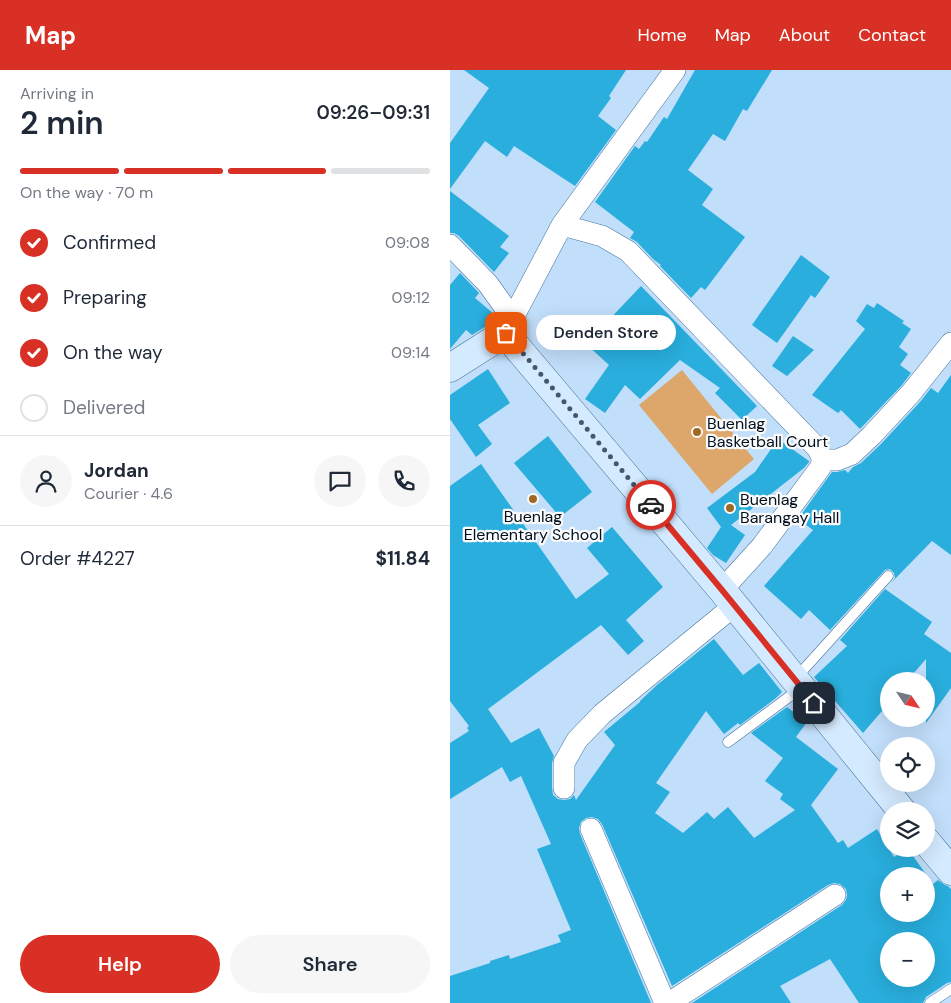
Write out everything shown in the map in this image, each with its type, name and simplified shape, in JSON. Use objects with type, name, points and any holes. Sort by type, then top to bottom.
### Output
[{"type":"street","points":[[450,368],[509,326],[562,225],[675,70]]},
{"type":"street","points":[[562,225],[602,236],[628,251],[818,449],[823,460],[820,468],[762,546],[729,597],[602,714],[577,740],[564,763],[564,788]]},
{"type":"street","points":[[450,245],[488,284],[509,326],[895,802]]},
{"type":"street","points":[[823,460],[837,460],[852,454],[911,393],[951,343]]},
{"type":"street","points":[[591,829],[665,1003]]},
{"type":"street","points":[[935,852],[951,871]]},
{"type":"street","points":[[669,1003],[836,895]]},
{"type":"lane","points":[[728,742],[798,683],[888,576]]},
{"type":"lane","points":[[930,1003],[951,989]]},
{"type":"shaded area","name":"Buenlag Basketball Court","points":[[682,370],[754,459],[712,494],[639,405]]},
{"type":"building","points":[[464,70],[626,70],[609,96],[611,98],[598,116],[616,130],[575,186],[514,146],[507,157],[485,141],[450,189],[450,143],[489,88]]},
{"type":"building","points":[[695,70],[772,70],[747,111],[743,109],[725,141],[713,134],[688,170],[713,189],[702,205],[745,237],[705,290],[701,287],[691,298],[661,265],[637,242],[630,238],[634,232],[595,202],[635,146],[639,149],[645,141],[647,142],[664,117],[667,119]]},
{"type":"building","points":[[450,191],[509,236],[500,247],[509,253],[494,272],[459,236],[450,233]]},
{"type":"building","points":[[801,255],[830,277],[815,298],[811,295],[777,343],[752,325]]},
{"type":"building","points":[[460,273],[479,293],[475,298],[498,319],[472,335],[466,330],[450,349],[450,285]]},
{"type":"building","points":[[641,286],[757,406],[742,420],[715,393],[720,388],[680,360],[640,399],[625,385],[605,413],[585,399],[609,365],[586,344]]},
{"type":"building","points":[[877,303],[904,321],[902,323],[911,329],[899,347],[908,354],[900,365],[911,373],[860,429],[841,410],[838,413],[812,395],[865,329],[856,321],[867,304],[874,308]]},
{"type":"building","points":[[793,336],[814,350],[787,376],[772,366]]},
{"type":"building","points":[[488,369],[510,403],[478,425],[492,444],[476,457],[450,419],[450,395]]},
{"type":"building","points":[[951,375],[951,555],[932,541],[891,583],[895,578],[894,573],[890,569],[885,570],[830,630],[809,610],[801,619],[764,586],[813,530],[798,519],[832,472],[845,470],[848,473],[853,467],[861,463],[881,444],[931,388],[938,393]]},
{"type":"building","points":[[548,436],[592,492],[560,517],[514,463]]},
{"type":"building","points":[[778,439],[809,462],[804,468],[731,525],[745,535],[726,563],[713,555],[707,548],[721,527],[707,508],[755,472]]},
{"type":"building","points":[[481,464],[576,599],[609,574],[587,548],[612,527],[663,587],[626,620],[644,641],[628,655],[601,625],[488,709],[511,743],[539,728],[554,756],[552,763],[553,795],[558,799],[564,800],[570,799],[574,795],[576,800],[615,745],[604,732],[657,685],[714,639],[743,675],[759,663],[782,692],[740,725],[738,723],[724,734],[706,711],[656,783],[670,792],[655,813],[683,833],[707,812],[714,819],[728,807],[754,838],[795,810],[780,799],[783,794],[765,781],[783,758],[751,733],[787,707],[807,722],[796,737],[838,769],[811,805],[838,843],[843,840],[848,848],[877,829],[880,834],[880,857],[914,857],[921,867],[880,867],[880,922],[935,922],[935,882],[938,880],[951,889],[951,982],[926,997],[923,1003],[859,1003],[830,959],[780,986],[791,1003],[692,1003],[842,905],[846,900],[846,889],[840,884],[828,885],[672,986],[602,824],[598,819],[592,817],[586,818],[581,822],[580,834],[651,1003],[450,1003],[450,976],[509,955],[510,959],[561,942],[558,935],[571,930],[537,849],[551,844],[521,776],[510,782],[502,767],[450,799],[450,743],[469,731],[467,728],[469,726],[450,701],[450,486]]},
{"type":"building","points":[[885,589],[932,622],[924,634],[951,653],[951,688],[935,710],[935,672],[926,672],[926,659],[915,672],[880,672],[880,713],[863,733],[814,677],[847,646],[840,640]]},
{"type":"way so far","points":[[506,333],[651,505]]},
{"type":"place","name":"Denden Store","points":[[506,333]]},
{"type":"place","name":"Buenlag Basketball Court","points":[[697,432]]},
{"type":"place","name":"Buenlag Elementary School","points":[[533,499]]},
{"type":"place","name":"Buenlag Barangay Hall","points":[[730,508]]},
{"type":"route","points":[[651,505],[814,703]]}]
